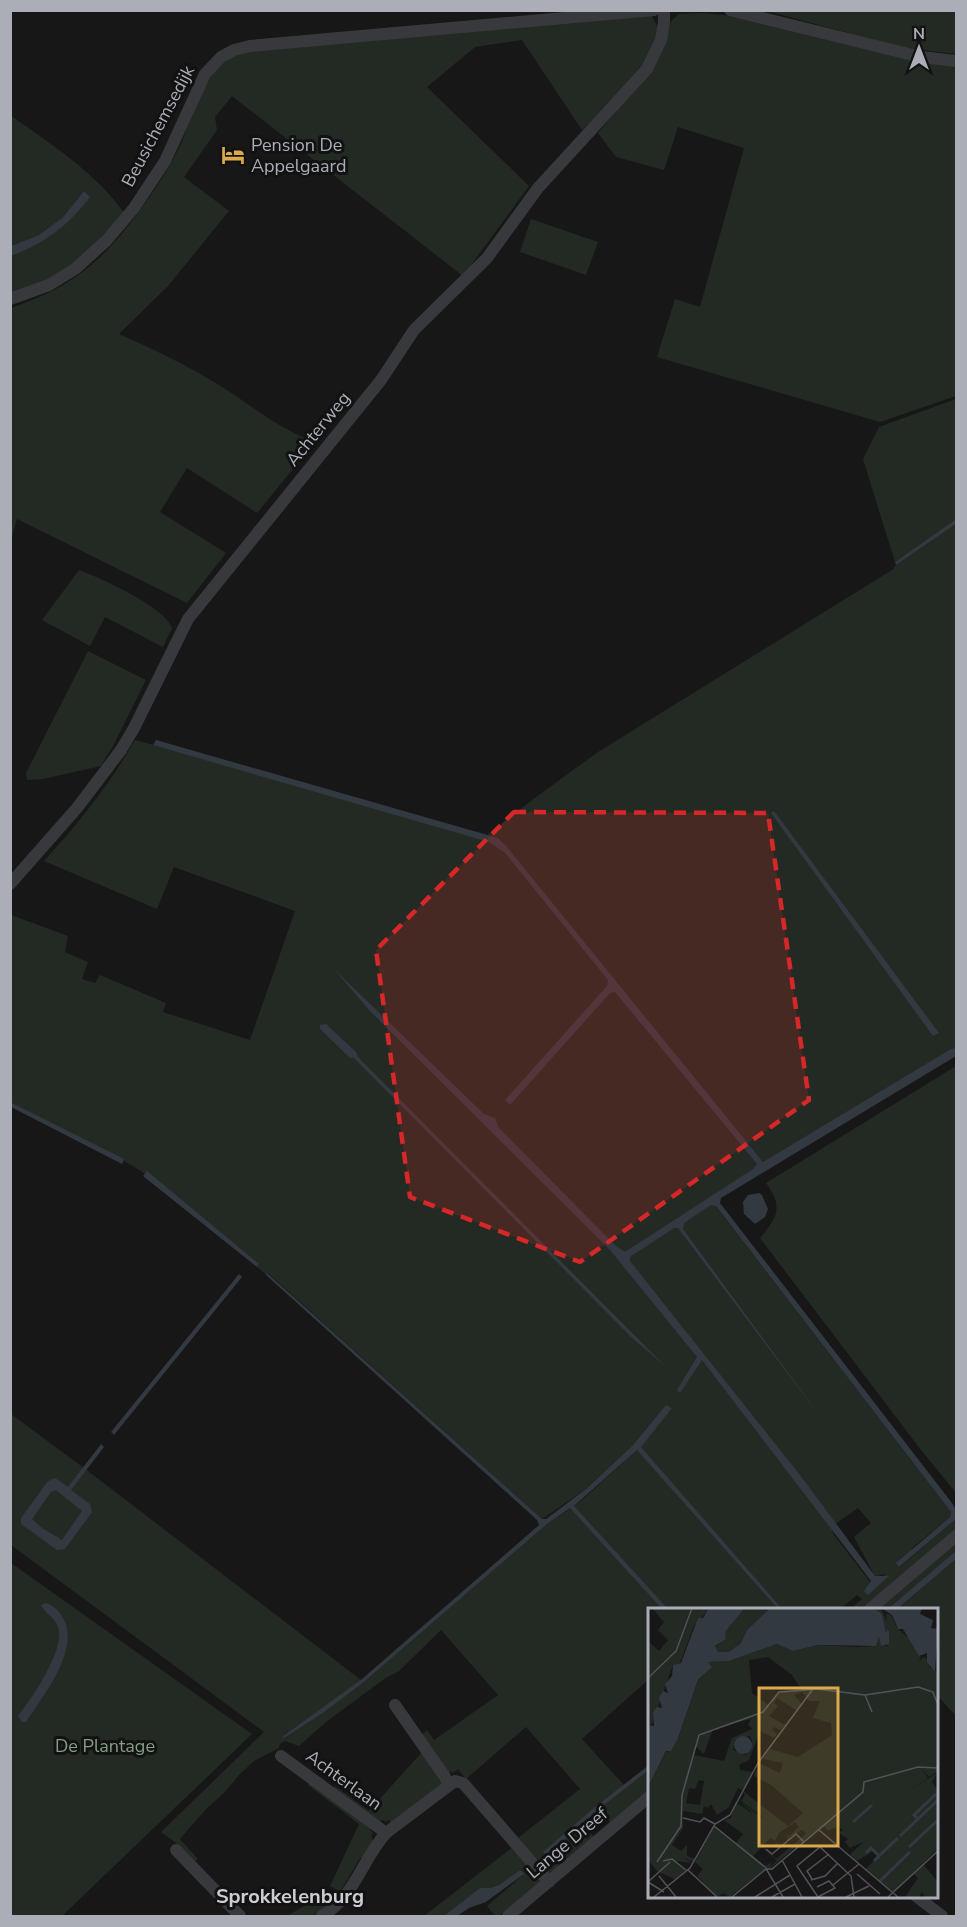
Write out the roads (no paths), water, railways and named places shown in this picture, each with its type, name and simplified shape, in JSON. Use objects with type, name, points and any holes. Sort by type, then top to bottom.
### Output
[{"type":"street","name":"Beusichemsedijk","points":[[10,299],[49,285],[75,269],[107,240],[134,208],[165,161],[205,74],[221,57],[234,50],[250,46],[654,10]]},
{"type":"street","name":"Achterweg","points":[[10,885],[77,808],[121,750],[188,619],[381,380],[414,330],[487,258],[538,188],[647,69],[661,40],[663,10]]},
{"type":"street","points":[[730,10],[921,57],[957,61]]},
{"type":"street","points":[[871,1608],[957,1536]]},
{"type":"street","points":[[395,1705],[445,1777],[448,1785]]},
{"type":"street","name":"Achterlaan","points":[[281,1756],[386,1833]]},
{"type":"street","points":[[322,1917],[337,1908],[345,1899],[376,1844],[386,1833],[455,1781],[463,1784],[549,1882]]},
{"type":"street","name":"Lange Dreef","points":[[508,1917],[648,1798]]},
{"type":"street","points":[[176,1850],[240,1917]]},
{"type":"street","points":[[917,1897],[942,1917]]},
{"type":"place","name":"Pension De Appelgaard","points":[[233,155]]},
{"type":"district","name":"Sprokkelenburg","points":[[290,1896]]},
{"type":"park label","name":"De Plantage","points":[[105,1746]]}]
